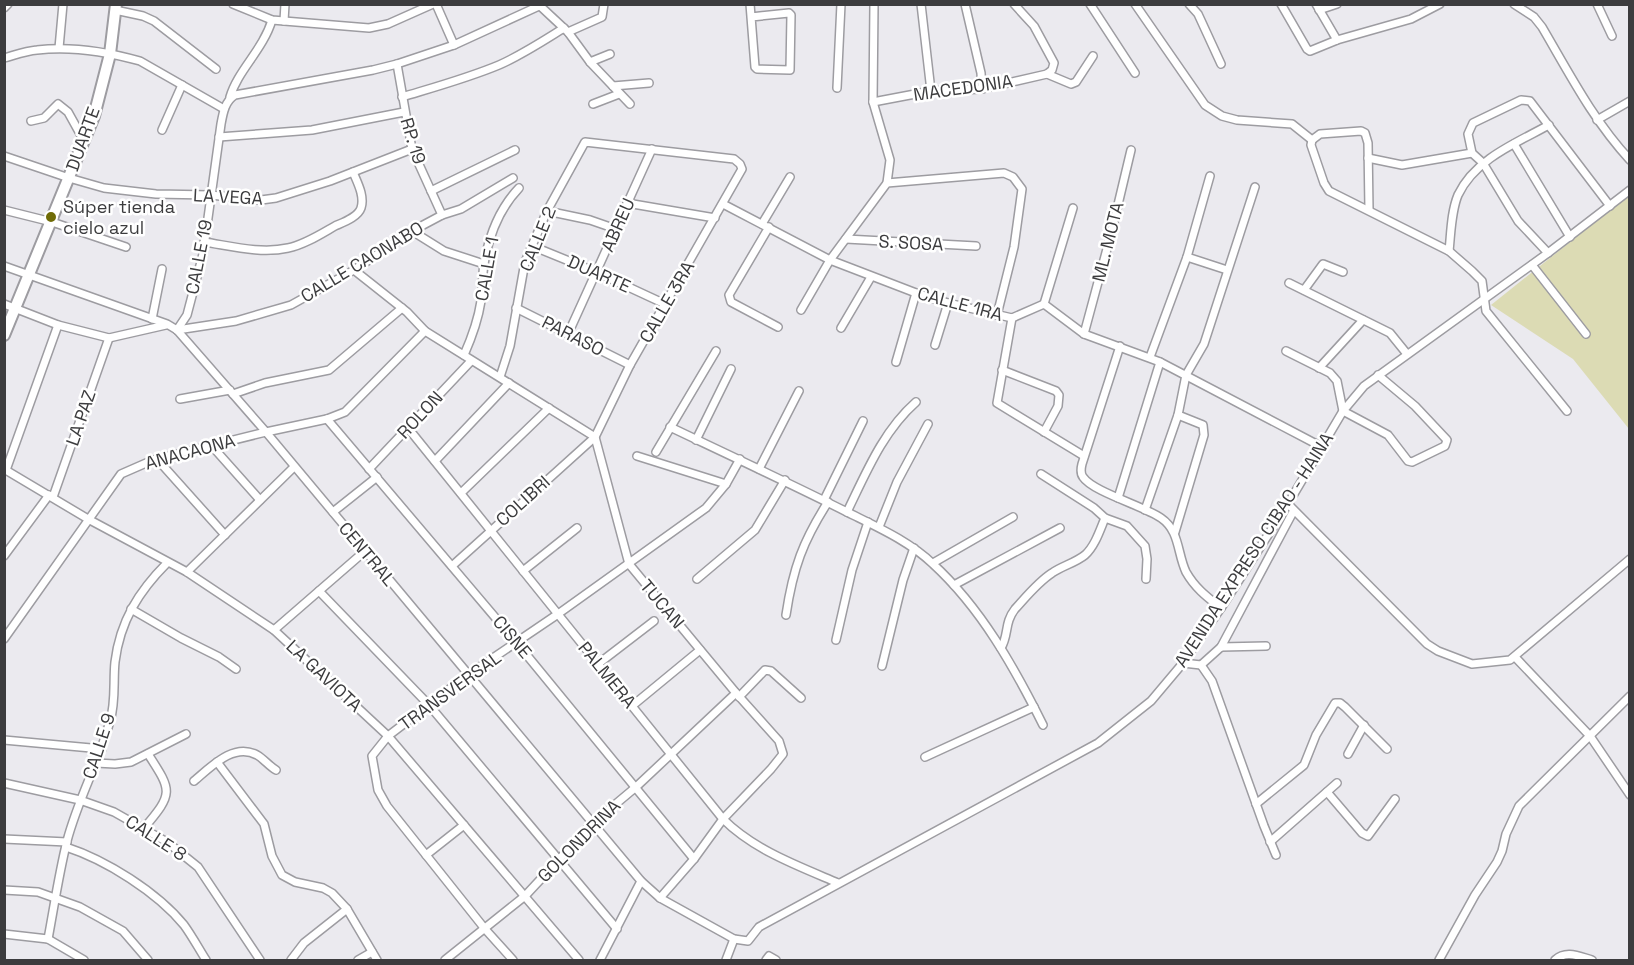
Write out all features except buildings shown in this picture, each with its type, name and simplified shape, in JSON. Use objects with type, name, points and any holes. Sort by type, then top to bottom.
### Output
[{"type":"street","points":[[4,8],[8,4]]},
{"type":"street","points":[[59,48],[63,4]]},
{"type":"street","points":[[233,4],[272,20],[378,27],[434,4],[454,45]]},
{"type":"street","points":[[284,21],[285,4]]},
{"type":"street","points":[[402,97],[474,75],[501,64],[566,30],[602,17],[604,4]]},
{"type":"street","points":[[750,4],[751,17],[756,68],[790,70],[791,15],[789,13],[751,17]]},
{"type":"street","points":[[837,88],[841,4]]},
{"type":"street","points":[[801,310],[830,260],[887,183],[890,160],[873,102],[874,4]]},
{"type":"street","points":[[921,4],[931,91]]},
{"type":"street","points":[[965,4],[981,73],[982,89]]},
{"type":"street","points":[[1014,4],[1034,26],[1054,63],[1050,72],[1071,84],[1076,82],[1093,56]]},
{"type":"street","points":[[1090,4],[1135,73]]},
{"type":"street","points":[[1135,4],[1199,98],[1222,116],[1237,120],[1292,124],[1312,140]]},
{"type":"street","points":[[1189,4],[1198,14],[1221,64]]},
{"type":"street","points":[[1281,4],[1308,51],[1336,40],[1411,19],[1440,4]]},
{"type":"street","points":[[1336,40],[1318,7],[1337,4]]},
{"type":"street","points":[[1514,4],[1534,17],[1542,27],[1609,137],[1629,160]]},
{"type":"street","points":[[1597,4],[1612,36]]},
{"type":"street","points":[[230,97],[397,64],[454,45],[539,5],[566,30],[591,62],[630,104]]},
{"type":"street","points":[[115,7],[154,21],[216,69]]},
{"type":"street","name":"DUARTE","points":[[4,335],[10,306],[29,275],[94,116],[110,54],[115,7]]},
{"type":"street","name":"CALLE 19","points":[[177,330],[187,315],[204,242],[224,109],[235,85],[265,39],[272,20]]},
{"type":"street","points":[[4,58],[34,50],[59,48],[110,54],[140,61],[224,109]]},
{"type":"street","points":[[591,62],[610,54]]},
{"type":"street","name":"RP. 19","points":[[397,64],[412,149],[442,215]]},
{"type":"street","name":"MACEDONIA","points":[[873,102],[931,91],[982,89],[1050,72]]},
{"type":"street","points":[[613,86],[649,82]]},
{"type":"street","points":[[162,130],[182,85]]},
{"type":"street","points":[[592,104],[620,94]]},
{"type":"street","points":[[1548,254],[1518,221],[1483,163],[1472,153],[1468,134],[1473,123],[1521,100],[1530,101],[1610,206]]},
{"type":"street","points":[[1598,120],[1629,101]]},
{"type":"street","points":[[31,121],[44,118],[58,104],[69,112],[83,139]]},
{"type":"street","points":[[219,137],[312,130],[404,112]]},
{"type":"street","points":[[1449,251],[1458,197],[1465,183],[1483,163],[1549,125]]},
{"type":"street","points":[[1369,210],[1368,143],[1365,133],[1361,130],[1320,134],[1312,140],[1311,145],[1329,191],[1449,251],[1482,281],[1486,311],[1567,411]]},
{"type":"street","name":"CALLE 2","points":[[500,377],[510,346],[525,262],[547,211],[585,142],[652,149]]},
{"type":"street","points":[[1514,144],[1570,237]]},
{"type":"street","name":"LA VEGA","points":[[4,156],[104,188],[156,194],[210,195],[261,200],[276,198],[353,172],[412,149]]},
{"type":"street","name":"CALLE 3RA","points":[[595,437],[630,365],[742,168],[734,159],[652,149]]},
{"type":"street","name":"ABREU","points":[[568,334],[652,149]]},
{"type":"street","points":[[431,191],[516,150]]},
{"type":"street","name":"ML. MOTA","points":[[1084,334],[1131,150]]},
{"type":"street","points":[[1368,158],[1402,165],[1472,153]]},
{"type":"street","points":[[204,242],[269,249],[290,248],[316,236],[352,218],[361,210],[360,189],[353,172]]},
{"type":"street","points":[[887,183],[1004,173],[1014,177],[1020,183],[1022,189],[1014,247],[997,315]]},
{"type":"street","points":[[1150,357],[1187,257],[1210,176]]},
{"type":"street","points":[[778,327],[731,302],[729,295],[790,177]]},
{"type":"street","name":"CALLE CAONABO","points":[[177,330],[236,321],[291,305],[354,270],[412,231],[442,215],[461,209],[513,178]]},
{"type":"street","points":[[1145,510],[1178,415],[1186,375],[1204,344],[1255,187]]},
{"type":"street","name":"CALLE 1","points":[[464,355],[476,326],[482,300],[484,264],[496,222],[507,201],[519,188]]},
{"type":"street","name":"AVENIDA EXPRESO CIBAO - HAINA","points":[[734,939],[748,941],[759,927],[1098,743],[1151,701],[1183,663],[1221,608],[1288,504],[1343,411],[1364,386],[1548,254],[1629,190]]},
{"type":"street","points":[[627,203],[715,218]]},
{"type":"street","name":"CALLE 1RA","points":[[723,204],[830,260],[871,277],[948,303],[1012,318],[1044,304]]},
{"type":"street","points":[[1073,208],[1044,304],[1084,334],[1150,357],[1322,447]]},
{"type":"street","points":[[4,210],[52,222],[126,247]]},
{"type":"street","points":[[547,211],[590,220],[616,229]]},
{"type":"street","points":[[412,231],[444,251],[484,264]]},
{"type":"street","name":"S. SOSA","points":[[846,239],[976,246]]},
{"type":"street","name":"DUARTE","points":[[532,246],[665,304]]},
{"type":"street","points":[[1187,257],[1227,270]]},
{"type":"street","points":[[1304,290],[1323,264],[1343,272]]},
{"type":"street","points":[[1532,265],[1586,334]]},
{"type":"street","name":"CENTRAL","points":[[4,266],[167,324],[177,330],[266,432],[641,881],[660,898],[734,939]]},
{"type":"street","points":[[152,319],[162,269]]},
{"type":"street","points":[[354,270],[402,308],[425,331],[595,437]]},
{"type":"street","points":[[841,328],[871,277]]},
{"type":"street","points":[[1289,283],[1394,336],[1407,354]]},
{"type":"street","points":[[896,362],[916,293]]},
{"type":"street","points":[[935,345],[948,303]]},
{"type":"street","points":[[10,306],[58,325],[109,338],[167,324]]},
{"type":"street","points":[[180,399],[231,392],[329,370],[402,308]]},
{"type":"street","name":"PARASO","points":[[516,308],[630,365]]},
{"type":"street","points":[[1012,318],[997,403],[1084,456]]},
{"type":"street","points":[[1319,368],[1364,320]]},
{"type":"street","points":[[6,472],[58,325]]},
{"type":"street","name":"ANACAONA","points":[[4,639],[121,474],[157,459],[327,419],[345,412],[425,331]]},
{"type":"street","name":"LA PAZ","points":[[4,556],[51,496],[109,338]]},
{"type":"street","points":[[1120,345],[1084,456],[1081,472],[1083,478],[1162,519],[1174,532],[1185,570],[1198,590],[1221,608]]},
{"type":"street","points":[[656,452],[716,351]]},
{"type":"street","points":[[1286,351],[1330,373],[1337,381],[1343,411],[1388,435],[1410,462],[1445,446],[1447,440],[1415,406],[1378,375]]},
{"type":"street","name":"ROLON","points":[[369,469],[471,361]]},
{"type":"street","points":[[1118,498],[1160,362]]},
{"type":"street","points":[[696,440],[731,369]]},
{"type":"street","points":[[1002,370],[1056,391],[1059,395],[1058,406],[1044,432]]},
{"type":"street","points":[[435,461],[509,383]]},
{"type":"street","points":[[759,469],[799,392]]},
{"type":"street","points":[[847,512],[879,447],[904,412],[916,402]]},
{"type":"street","points":[[460,493],[549,408]]},
{"type":"street","points":[[1174,532],[1204,435],[1203,425],[1178,415]]},
{"type":"street","name":"CISNE","points":[[327,419],[516,642],[694,859]]},
{"type":"street","points":[[786,615],[791,581],[800,553],[863,421]]},
{"type":"street","points":[[879,527],[897,482],[928,424]]},
{"type":"street","name":"PALMERA","points":[[408,428],[732,829],[794,864],[838,883]]},
{"type":"street","points":[[670,428],[785,480],[879,527],[914,548],[933,563],[954,585],[1001,648],[1043,725]]},
{"type":"street","name":"COLIBRI","points":[[452,566],[595,437]]},
{"type":"street","name":"TUCAN","points":[[595,437],[629,564],[779,741],[783,754],[771,770],[723,819],[694,859],[660,898]]},
{"type":"street","points":[[211,445],[260,500]]},
{"type":"street","points":[[637,456],[726,484]]},
{"type":"street","points":[[157,459],[225,535]]},
{"type":"street","name":"TRANSVERSAL","points":[[388,736],[468,675],[706,508],[726,484],[740,459]]},
{"type":"street","points":[[187,572],[294,467]]},
{"type":"street","name":"LA GAVIOTA","points":[[6,472],[187,572],[274,630],[388,736],[579,960]]},
{"type":"street","points":[[1041,474],[1094,508],[1105,518],[1127,526],[1145,546],[1146,579]]},
{"type":"street","points":[[333,512],[377,477]]},
{"type":"street","points":[[697,579],[755,530],[785,480]]},
{"type":"street","points":[[1288,504],[1293,512],[1427,644],[1438,651],[1472,664],[1501,662],[1515,657],[1629,559]]},
{"type":"street","points":[[1183,663],[1201,665],[1221,647],[1293,512]]},
{"type":"street","points":[[933,563],[1013,517]]},
{"type":"street","points":[[1001,648],[1006,641],[1007,620],[1013,611],[1047,577],[1090,550],[1105,518]]},
{"type":"street","points":[[836,640],[852,570],[868,522]]},
{"type":"street","points":[[524,571],[577,528]]},
{"type":"street","points":[[954,585],[1060,528]]},
{"type":"street","points":[[882,666],[903,580],[914,548]]},
{"type":"street","points":[[274,630],[365,551]]},
{"type":"street","name":"CALLE 9","points":[[48,939],[66,844],[80,800],[102,749],[111,716],[121,635],[131,609],[148,582],[167,563]]},
{"type":"street","points":[[319,591],[429,705],[617,928]]},
{"type":"street","points":[[131,609],[236,669]]},
{"type":"street","points":[[598,664],[654,621]]},
{"type":"street","points":[[1221,647],[1266,646]]},
{"type":"street","points":[[632,706],[700,650]]},
{"type":"street","points":[[1515,657],[1590,736],[1629,795]]},
{"type":"street","points":[[1201,665],[1212,681],[1276,855]]},
{"type":"street","name":"GOLONDRINA","points":[[445,960],[457,957],[485,929],[525,896],[592,823],[636,787],[765,670],[771,671],[801,698]]},
{"type":"street","points":[[1439,960],[1475,895],[1497,862],[1506,834],[1519,806],[1629,696]]},
{"type":"street","points":[[1256,804],[1304,765],[1316,735],[1335,703],[1341,703],[1387,748]]},
{"type":"street","points":[[925,757],[1034,707]]},
{"type":"street","points":[[1348,754],[1364,725]]},
{"type":"street","points":[[96,763],[127,763],[186,734]]},
{"type":"street","points":[[388,736],[372,756],[378,790],[387,806],[485,929],[513,960]]},
{"type":"street","points":[[4,740],[102,749]]},
{"type":"street","points":[[194,781],[230,754],[243,752],[256,755],[276,770]]},
{"type":"street","points":[[144,828],[167,797],[164,779],[148,754]]},
{"type":"street","points":[[217,762],[264,824],[272,856],[282,875],[295,882],[322,888],[332,893],[347,909],[377,960]]},
{"type":"street","name":"CALLE 8","points":[[4,783],[80,800],[114,812],[167,842],[198,867],[260,960]]},
{"type":"street","points":[[1270,842],[1337,783]]},
{"type":"street","points":[[1328,792],[1362,833],[1368,836],[1395,799]]},
{"type":"street","points":[[426,855],[464,825]]},
{"type":"street","points":[[4,839],[66,844],[88,854],[146,891],[172,912],[185,927],[206,960]]},
{"type":"street","points":[[600,960],[641,881]]},
{"type":"street","points":[[4,890],[38,892],[80,907],[123,931],[148,960]]},
{"type":"street","points":[[291,960],[304,943],[347,909]]},
{"type":"street","points":[[4,934],[48,939],[84,960]]},
{"type":"street","points":[[726,960],[734,939]]},
{"type":"street","points":[[358,960],[372,952]]},
{"type":"street","points":[[1555,960],[1564,954],[1573,954],[1592,960]]},
{"type":"street","points":[[766,960],[769,956],[776,960]]},
{"type":"green space","points":[[1629,195],[1629,429],[1573,359],[1491,305]]},
{"type":"place","name":"Súper tienda cielo azul","points":[[51,217]]}]
